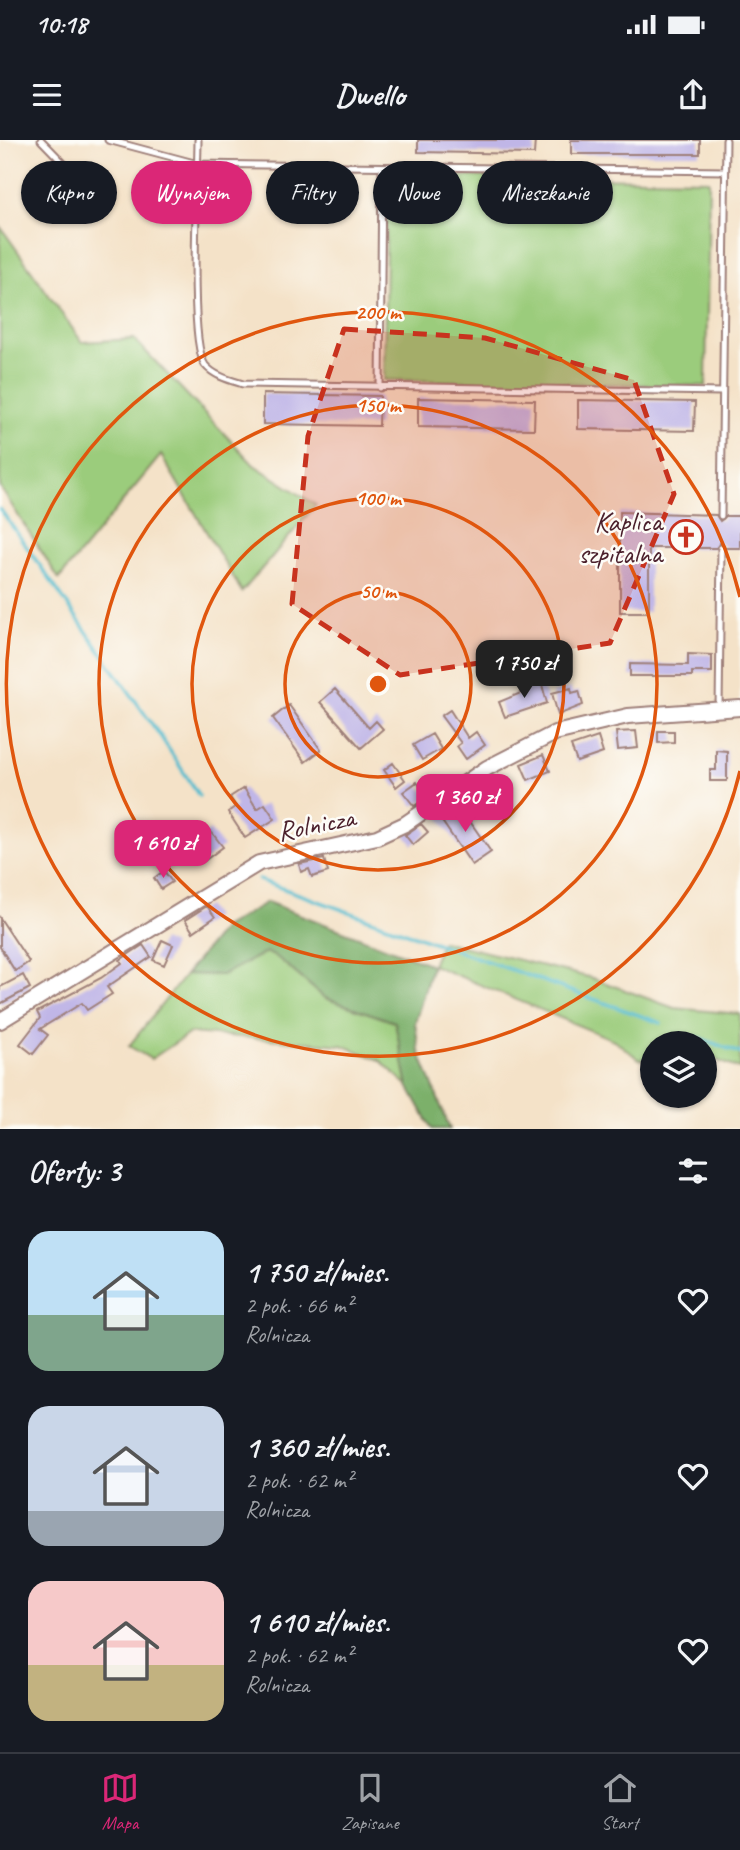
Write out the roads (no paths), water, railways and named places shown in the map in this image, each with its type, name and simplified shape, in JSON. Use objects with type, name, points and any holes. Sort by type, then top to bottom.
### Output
[{"type":"street","name":"Rolnicza","points":[[0,1021],[259,863],[377,837],[405,824],[487,768],[555,733],[628,716],[740,708]]},
{"type":"lane","points":[[41,140],[61,161]]},
{"type":"lane","points":[[108,140],[187,161]]},
{"type":"lane","points":[[198,140],[198,161]]},
{"type":"lane","points":[[721,516],[726,140]]},
{"type":"lane","points":[[252,165],[373,167]]},
{"type":"lane","points":[[463,168],[725,171]]},
{"type":"lane","points":[[197,224],[196,330],[205,365],[216,374],[243,384],[722,392]]},
{"type":"lane","points":[[380,388],[381,224]]},
{"type":"lane","points":[[719,708],[721,548]]},
{"type":"waterway","points":[[0,509],[161,737],[199,796]]},
{"type":"waterway","points":[[259,880],[661,1023]]},
{"type":"waterway","points":[[717,1045],[740,1053]]},
{"type":"place","name":"Kaplica szpitalna","points":[[686,537]]}]
